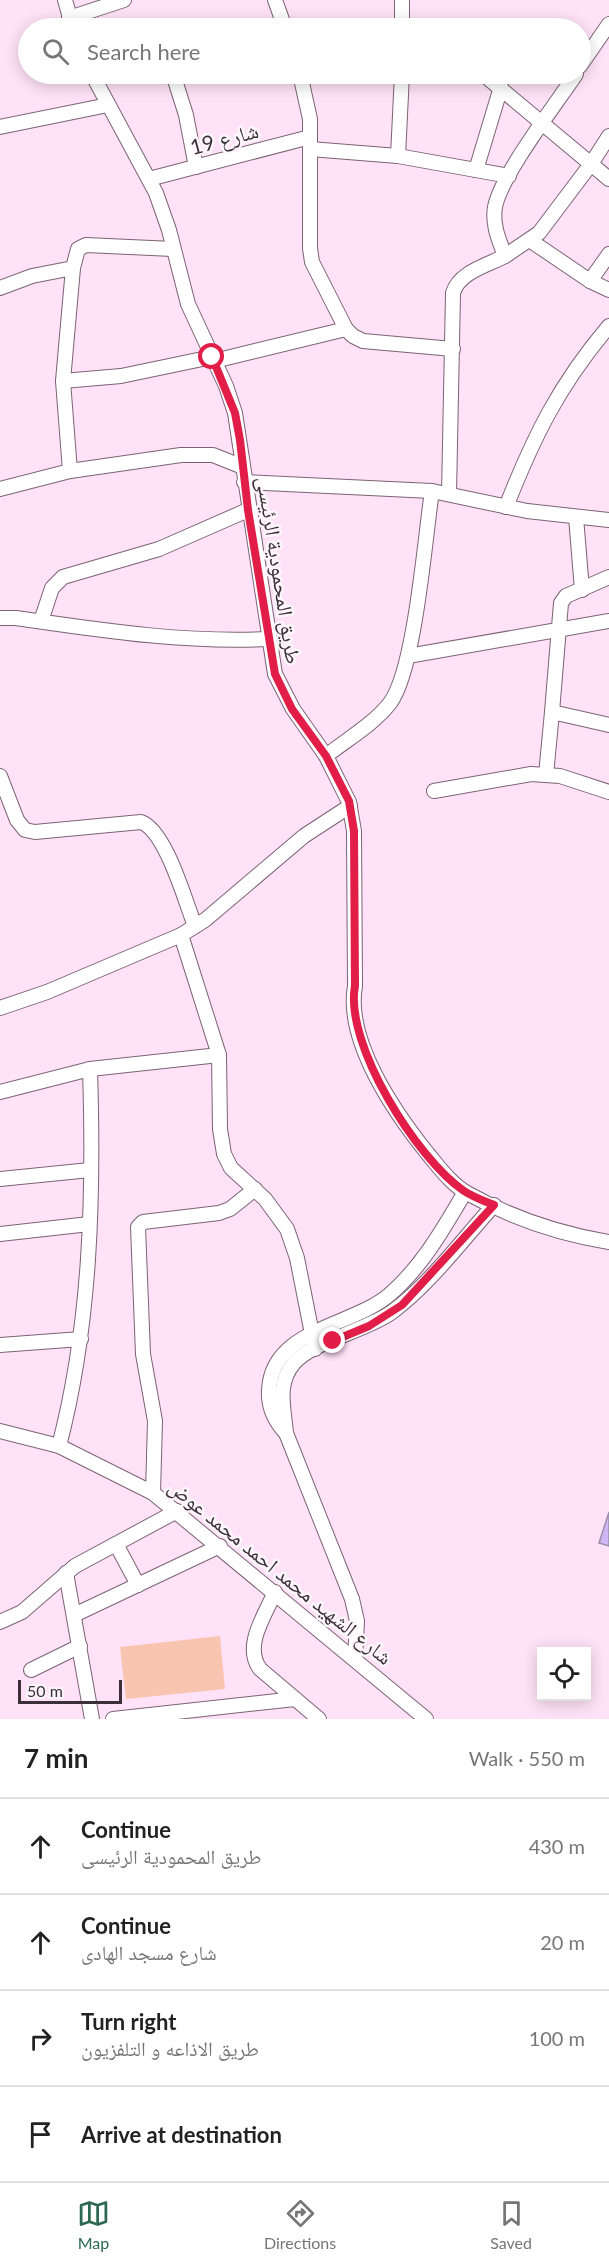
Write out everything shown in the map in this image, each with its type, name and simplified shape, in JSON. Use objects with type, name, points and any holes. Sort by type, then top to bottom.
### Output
[{"type":"street","points":[[65,0],[70,18]]},
{"type":"street","points":[[83,18],[124,0]]},
{"type":"street","points":[[275,0],[281,18]]},
{"type":"street","points":[[402,0],[402,18]]},
{"type":"street","points":[[591,50],[609,24]]},
{"type":"street","name":"طريق المحمودية الرئيسى","points":[[97,84],[164,211],[188,304],[235,413],[248,510],[275,674],[288,700],[326,756],[350,806],[354,843],[355,986],[352,1001],[363,1043],[386,1096],[401,1121],[443,1172],[465,1192],[556,1230],[606,1241]]},
{"type":"street","points":[[176,84],[186,115],[196,167]]},
{"type":"street","points":[[303,84],[308,104],[312,262],[346,329],[363,341],[453,350]]},
{"type":"street","points":[[398,156],[402,84]]},
{"type":"street","points":[[497,84],[609,179]]},
{"type":"street","points":[[506,256],[495,220],[498,199],[509,176],[569,84]]},
{"type":"street","points":[[476,170],[501,87]]},
{"type":"street","points":[[0,127],[108,105]]},
{"type":"street","points":[[449,494],[453,292],[465,276],[531,241],[564,202],[609,136]]},
{"type":"street","name":"شارع 19","points":[[149,179],[310,143],[509,176]]},
{"type":"street","points":[[531,241],[590,281],[609,290]]},
{"type":"street","points":[[70,471],[63,381],[73,268],[78,249],[86,245],[173,249]]},
{"type":"street","points":[[590,281],[609,254]]},
{"type":"street","points":[[0,288],[32,276],[73,268]]},
{"type":"street","points":[[506,507],[536,434],[559,392],[579,361],[609,326]]},
{"type":"street","points":[[63,381],[121,376],[213,359],[346,329]]},
{"type":"street","points":[[0,489],[70,471],[197,454],[225,458],[243,467]]},
{"type":"street","points":[[244,482],[432,491],[506,507],[609,520]]},
{"type":"street","points":[[326,756],[391,703],[398,691],[408,656],[432,491]]},
{"type":"street","points":[[41,621],[52,588],[63,577],[159,549],[248,510]]},
{"type":"street","points":[[576,517],[582,590]]},
{"type":"street","points":[[546,775],[557,629],[563,599],[609,577]]},
{"type":"street","points":[[0,618],[41,621],[173,639],[225,642],[268,639]]},
{"type":"street","points":[[408,656],[609,621]]},
{"type":"street","points":[[552,712],[609,725]]},
{"type":"street","points":[[434,791],[517,775],[546,775],[573,780],[609,792]]},
{"type":"street","points":[[0,776],[17,820],[24,830],[35,832],[141,822],[148,824],[156,833],[169,861],[195,926]]},
{"type":"street","points":[[0,1008],[47,992],[181,935],[304,836],[350,806]]},
{"type":"street","points":[[181,935],[219,1055],[220,1129],[224,1154],[231,1168],[255,1189],[281,1219],[293,1242],[313,1342]]},
{"type":"street","points":[[0,1092],[90,1069],[219,1055]]},
{"type":"street","points":[[59,1446],[73,1392],[81,1339],[89,1224],[90,1069]]},
{"type":"street","points":[[0,1179],[90,1170]]},
{"type":"street","points":[[153,1493],[155,1421],[143,1354],[138,1227],[143,1222],[226,1211],[255,1189]]},
{"type":"street","points":[[313,1342],[398,1288],[445,1226],[465,1192]]},
{"type":"street","points":[[355,1659],[357,1621],[352,1599],[286,1433],[270,1408],[269,1382],[279,1358],[288,1348],[369,1326],[402,1305],[494,1205]]},
{"type":"street","points":[[0,1234],[89,1224]]},
{"type":"street","points":[[606,1241],[609,1227]]},
{"type":"street","points":[[0,1345],[81,1339]]},
{"type":"street","name":"شارع الشهيد محمد احمد محمد عوض","points":[[0,1431],[59,1446],[153,1493],[177,1510],[355,1659],[419,1717]]},
{"type":"street","points":[[0,1622],[22,1612],[66,1572],[177,1510]]},
{"type":"street","points":[[116,1544],[138,1585]]},
{"type":"street","points":[[74,1615],[220,1546]]},
{"type":"street","points":[[66,1572],[92,1719]]},
{"type":"street","points":[[275,1592],[255,1639],[254,1658],[260,1669],[319,1719]]},
{"type":"street","points":[[31,1670],[80,1646]]},
{"type":"street","points":[[113,1719],[182,1715],[296,1699]]},
{"type":"shaded area","points":[[220,1636],[225,1689],[126,1699],[120,1647]]},
{"type":"building","points":[[609,1512],[609,1546],[599,1543]]},
{"type":"route","points":[[212,357],[226,386],[235,413],[248,510],[275,674],[292,709],[326,756],[338,778],[349,801],[353,818],[355,986],[352,1001],[363,1043],[373,1070],[401,1121],[443,1172],[465,1192],[494,1205],[402,1305],[369,1326],[333,1341]]}]
